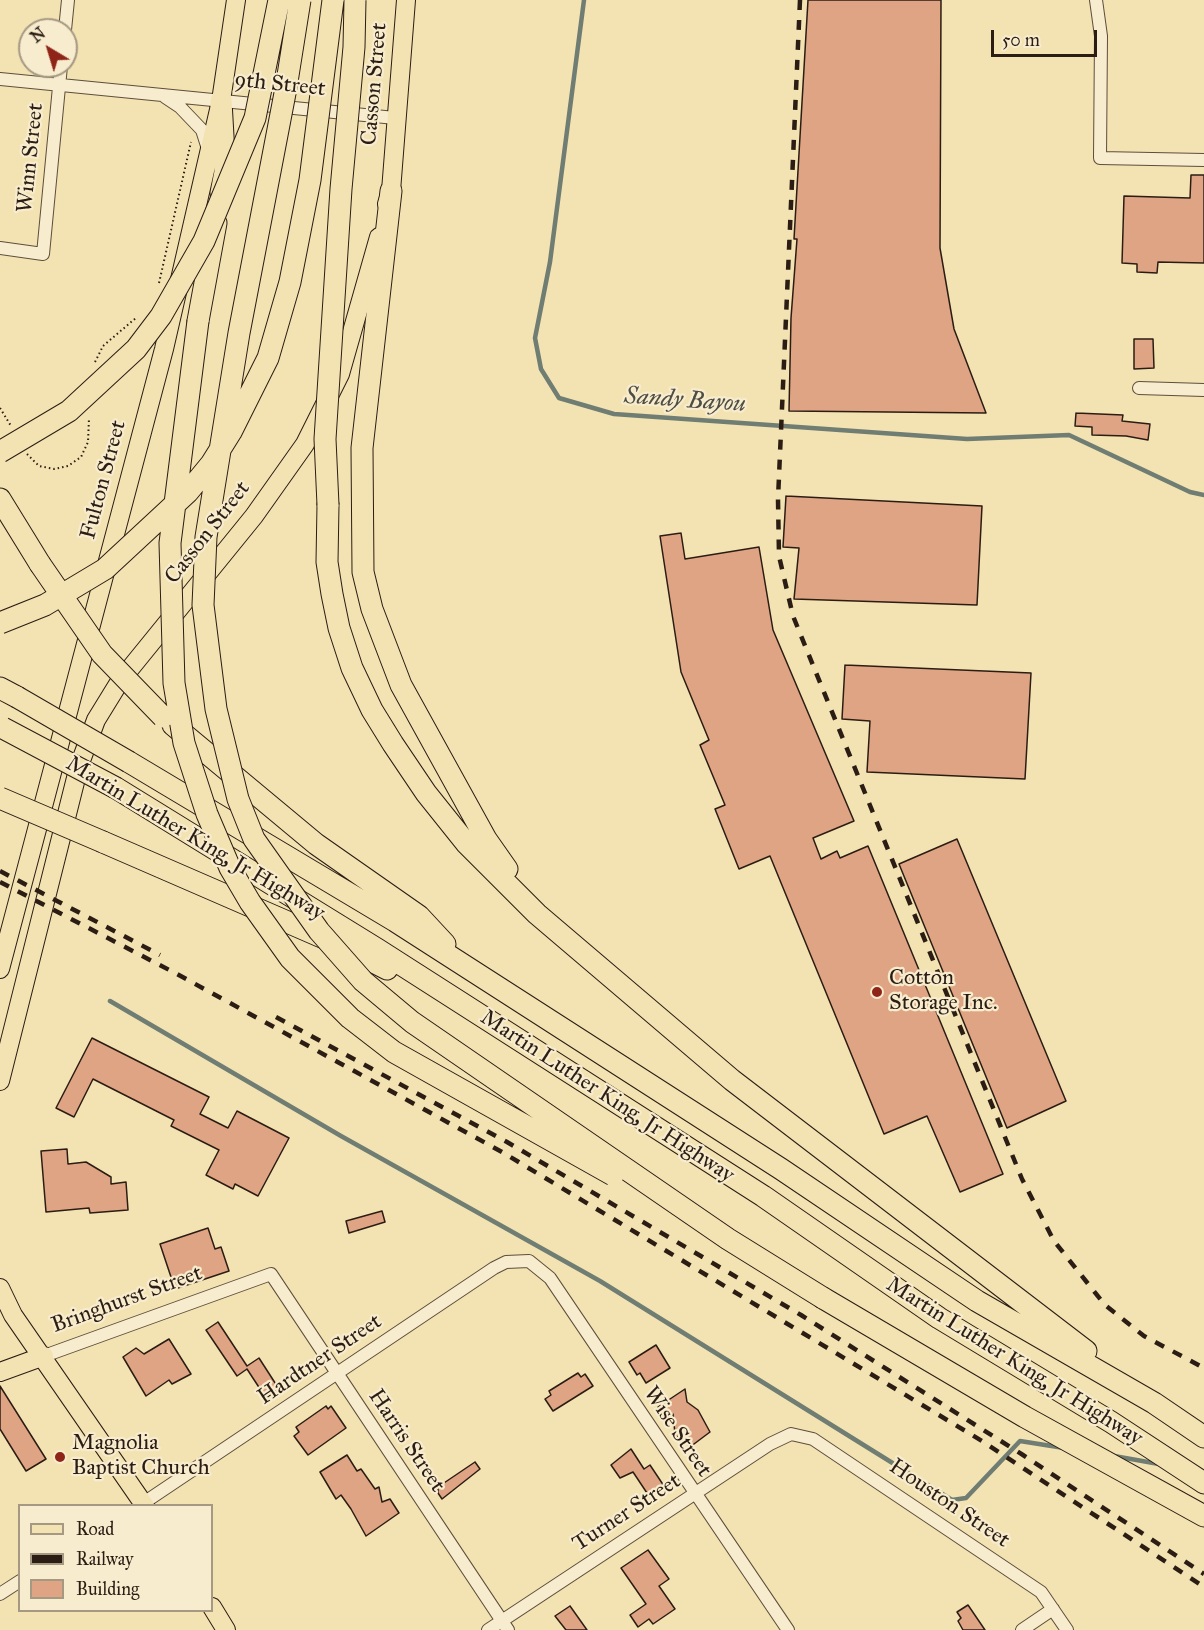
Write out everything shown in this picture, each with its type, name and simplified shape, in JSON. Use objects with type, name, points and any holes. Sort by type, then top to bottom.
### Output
[{"type":"highway","points":[[0,452],[69,411],[136,349],[161,316],[204,241],[255,118],[279,0]]},
{"type":"highway","points":[[300,0],[286,88],[239,333],[206,537],[203,604],[216,709],[238,799],[254,839],[277,874],[319,931],[363,981],[412,1022],[728,1239]]},
{"type":"highway","points":[[0,623],[45,605],[76,588],[105,569],[133,545],[165,515],[211,464],[245,406],[268,358],[290,282],[310,180],[333,0]]},
{"type":"highway","points":[[355,0],[354,47],[341,189],[325,439],[328,505],[327,562],[339,628],[352,668],[372,710],[426,793],[466,843],[537,914],[732,1080],[1154,1402]]},
{"type":"highway","points":[[221,101],[225,172],[198,321],[170,543],[174,683],[184,743],[207,814],[235,876],[290,958],[350,1018],[394,1052],[728,1239],[1025,1417],[1204,1516]]},
{"type":"highway","points":[[391,191],[362,448],[363,572],[375,619],[401,685],[486,839],[537,914]]},
{"type":"highway","points":[[0,499],[40,564],[102,654],[163,717],[316,844],[419,916],[473,972]]},
{"type":"highway","name":"Martin Luther King, Jr Highway","points":[[8,693],[129,762],[395,921],[781,1169],[977,1301],[1154,1402],[1204,1437]]},
{"type":"highway","name":"Martin Luther King, Jr Highway","points":[[2,727],[116,788],[377,949],[763,1196],[939,1318],[1111,1422],[1204,1483]]},
{"type":"highway","points":[[0,798],[338,944],[489,1021]]},
{"type":"main road","name":"Fulton Street","points":[[0,969],[164,349],[208,149],[221,101],[236,0]]},
{"type":"main road","name":"Casson Street","points":[[0,1081],[79,766],[96,720],[120,681],[254,516],[305,444],[340,374],[391,191],[406,0]]},
{"type":"main road","points":[[0,1288],[13,1315],[44,1356],[141,1504]]},
{"type":"main road","name":"Bringhurst Street","points":[[0,1372],[44,1356]]},
{"type":"main road","points":[[213,1609],[226,1630]]},
{"type":"street","points":[[66,18],[68,0]]},
{"type":"street","points":[[1096,0],[1101,36],[1100,158],[1204,160]]},
{"type":"street","name":"Winn Street","points":[[0,248],[43,254],[60,78]]},
{"type":"street","name":"9th Street","points":[[0,79],[395,118]]},
{"type":"street","points":[[162,95],[195,120],[202,130],[208,149]]},
{"type":"street","points":[[1139,388],[1204,390]]},
{"type":"street","name":"Hardtner Street","points":[[143,1504],[494,1268],[506,1262],[529,1261]]},
{"type":"street","name":"Wise Street","points":[[529,1261],[550,1278],[788,1630]]},
{"type":"street","name":"Harris Street","points":[[271,1274],[336,1375],[505,1625]]},
{"type":"street","name":"Bringhurst Street","points":[[44,1356],[271,1274]]},
{"type":"street","name":"Turner Street","points":[[488,1630],[505,1625],[694,1494],[770,1444],[791,1434]]},
{"type":"street","name":"Houston Street","points":[[791,1434],[813,1439],[937,1520],[1041,1593],[1067,1630]]},
{"type":"street","points":[[0,1594],[18,1582]]},
{"type":"street","points":[[1022,1630],[1053,1609]]},
{"type":"path","points":[[158,286],[195,120]]},
{"type":"path","points":[[91,369],[103,345],[138,316]]},
{"type":"path","points":[[0,408],[16,435]]},
{"type":"path","points":[[22,445],[39,466],[54,469],[68,466],[81,457],[88,442],[89,411]]},
{"type":"building","points":[[808,0],[941,0],[940,248],[954,329],[986,413],[789,411],[791,318],[797,239],[794,239]]},
{"type":"building","points":[[1191,175],[1204,175],[1204,263],[1158,262],[1157,273],[1137,272],[1137,264],[1122,263],[1124,196],[1190,198]]},
{"type":"building","points":[[1134,339],[1153,339],[1154,368],[1134,369]]},
{"type":"building","points":[[1076,413],[1123,415],[1122,421],[1150,424],[1148,440],[1126,436],[1092,435],[1092,427],[1075,426]]},
{"type":"building","points":[[786,496],[982,506],[977,605],[794,599],[799,548],[783,547]]},
{"type":"building","points":[[681,533],[685,559],[759,547],[773,630],[854,821],[813,838],[821,859],[837,851],[840,858],[868,846],[1003,1174],[960,1192],[927,1116],[884,1134],[770,856],[739,869],[715,809],[725,805],[700,745],[709,740],[681,672],[660,536]]},
{"type":"building","points":[[845,665],[1031,673],[1025,779],[867,772],[870,721],[842,719]]},
{"type":"building","points":[[957,839],[1066,1101],[1007,1128],[899,864]]},
{"type":"building","points":[[92,1038],[209,1097],[200,1114],[228,1128],[237,1111],[289,1138],[258,1196],[235,1184],[233,1189],[206,1175],[219,1150],[171,1126],[174,1120],[93,1079],[74,1117],[56,1108]]},
{"type":"building","points":[[67,1149],[68,1164],[86,1162],[111,1177],[111,1184],[126,1182],[128,1210],[90,1213],[89,1208],[46,1212],[41,1151]]},
{"type":"building","points":[[382,1211],[385,1222],[349,1233],[346,1221]]},
{"type":"building","points":[[208,1228],[215,1249],[221,1247],[229,1271],[175,1289],[160,1244]]},
{"type":"building","points":[[218,1322],[247,1366],[259,1358],[279,1389],[266,1398],[247,1369],[237,1376],[206,1330]]},
{"type":"building","points":[[169,1339],[191,1374],[172,1384],[169,1380],[146,1396],[123,1357],[136,1348],[144,1354]]},
{"type":"building","points":[[656,1345],[670,1368],[646,1383],[640,1373],[637,1375],[629,1362]]},
{"type":"building","points":[[578,1373],[581,1377],[585,1374],[593,1386],[553,1411],[545,1399],[551,1395],[549,1391]]},
{"type":"building","points":[[0,1386],[46,1459],[26,1471],[0,1429]]},
{"type":"building","points":[[685,1389],[687,1402],[698,1410],[710,1432],[690,1447],[682,1437],[679,1439],[675,1434],[673,1414],[666,1419],[658,1407]]},
{"type":"building","points":[[326,1406],[328,1409],[331,1406],[346,1428],[308,1455],[294,1436],[299,1432],[296,1427]]},
{"type":"building","points":[[631,1449],[644,1469],[650,1465],[664,1486],[649,1496],[633,1472],[620,1478],[611,1465]]},
{"type":"building","points":[[347,1455],[357,1471],[361,1469],[375,1489],[379,1487],[382,1502],[390,1499],[399,1513],[366,1536],[341,1495],[336,1499],[320,1472]]},
{"type":"building","points":[[475,1462],[480,1469],[442,1499],[438,1493],[438,1487]]},
{"type":"building","points":[[648,1550],[669,1579],[659,1586],[675,1609],[653,1624],[649,1619],[638,1627],[630,1615],[646,1604],[621,1568]]},
{"type":"building","points":[[968,1605],[985,1630],[963,1630],[958,1621],[961,1618],[957,1612]]},
{"type":"building","points":[[570,1606],[587,1630],[566,1630],[555,1616]]},
{"type":"waterway","name":"Sandy Bayou","points":[[584,0],[550,262],[535,338],[541,369],[559,398],[614,414],[967,439],[1069,435],[1190,492],[1204,495]]},
{"type":"waterway","points":[[110,1001],[341,1136],[600,1281],[952,1500],[966,1498],[1020,1441],[1064,1448]]},
{"type":"waterway","points":[[1114,1456],[1159,1464]]},
{"type":"railway","points":[[800,0],[778,499],[779,556],[793,616],[1022,1179],[1054,1241],[1105,1305],[1144,1336],[1204,1368]]},
{"type":"railway","points":[[0,871],[160,955]]},
{"type":"railway","points":[[0,882],[177,974],[502,1152],[982,1441],[1204,1587]]},
{"type":"railway","points":[[276,1017],[507,1142],[801,1315],[1023,1455],[1204,1574]]},
{"type":"place","name":"Cotton Storage Inc.","points":[[877,992]]},
{"type":"place","name":"Magnolia Baptist Church","points":[[60,1457]]}]
